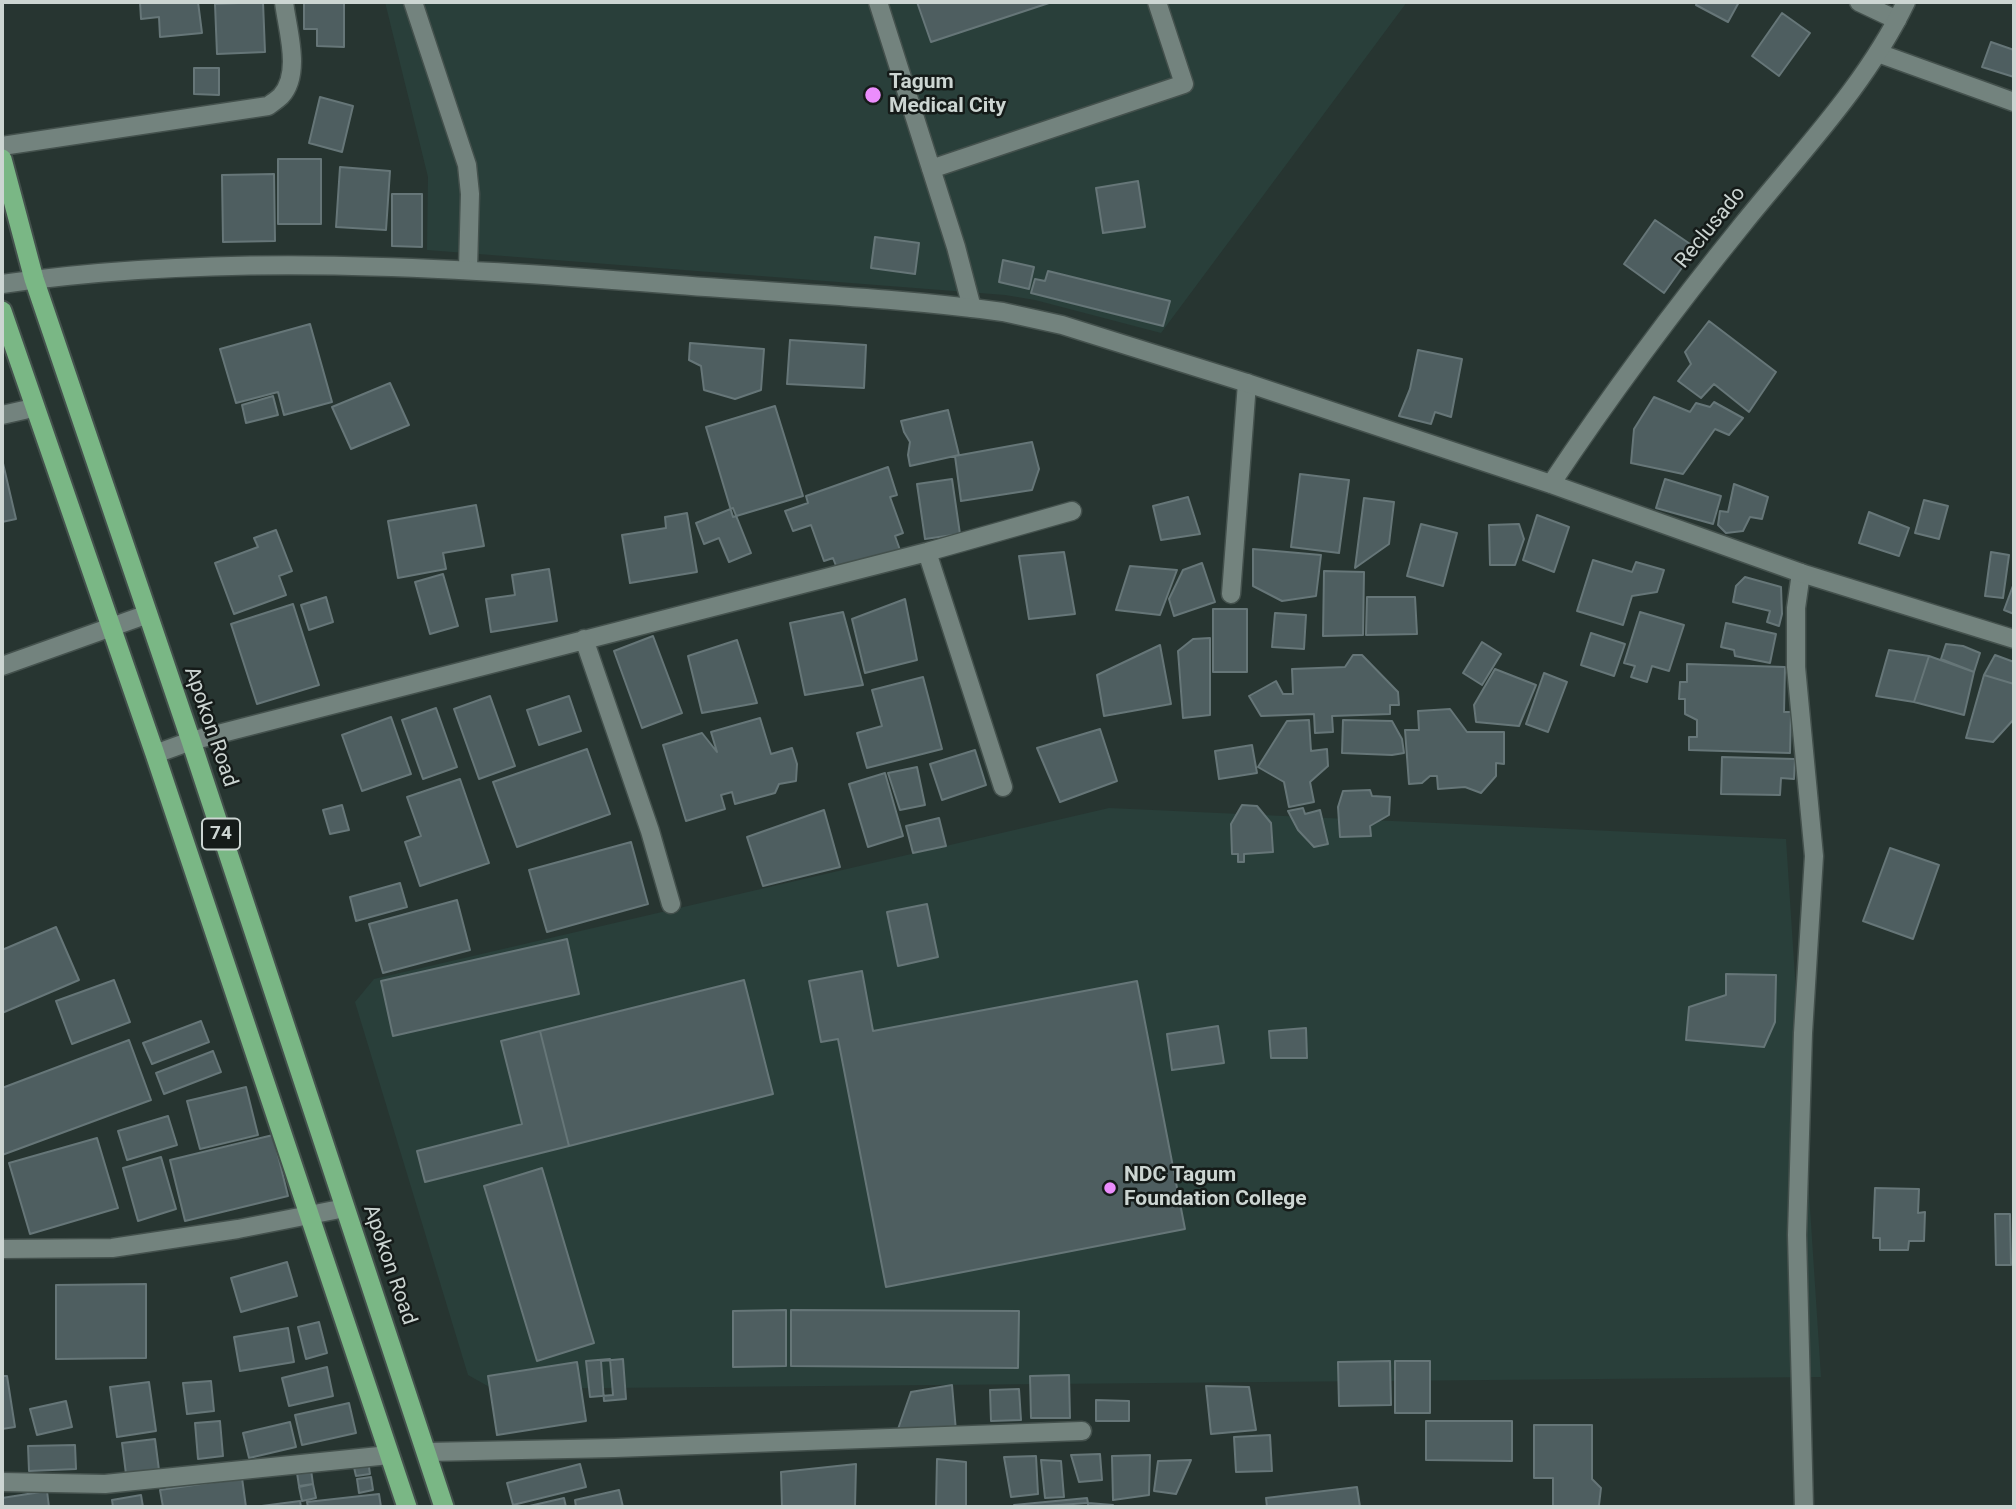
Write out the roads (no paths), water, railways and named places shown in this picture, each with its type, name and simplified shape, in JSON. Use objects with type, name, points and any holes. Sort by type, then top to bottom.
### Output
[{"type":"highway","name":"Apokon Road","points":[[2,159],[34,279],[191,741],[444,1507]]},
{"type":"highway","name":"74","points":[[2,311],[33,408],[155,754],[407,1507]]},
{"type":"street","points":[[2,146],[268,106],[282,95],[290,78],[291,59],[284,2]]},
{"type":"street","points":[[432,2],[413,5],[467,165],[470,194],[468,269]]},
{"type":"street","points":[[878,2],[956,247],[972,308]]},
{"type":"street","points":[[932,169],[1184,84],[1157,2]]},
{"type":"street","points":[[1859,2],[1897,20]]},
{"type":"street","name":"Reclusado","points":[[1551,484],[1678,304],[1849,93],[1878,52],[1906,2]]},
{"type":"street","points":[[1878,52],[2014,102]]},
{"type":"street","points":[[2,284],[34,279],[215,265],[334,264],[468,269],[972,308],[1031,317],[1247,383],[1551,484],[1801,573],[2014,639]]},
{"type":"street","points":[[1230,594],[1247,383]]},
{"type":"street","points":[[2,415],[33,408]]},
{"type":"street","points":[[155,754],[191,741],[927,552],[1072,510]]},
{"type":"street","points":[[927,552],[1003,788]]},
{"type":"street","points":[[1801,573],[1796,608],[1796,667],[1814,856],[1803,1033],[1797,1235],[1804,1507]]},
{"type":"street","points":[[2,666],[148,614]]},
{"type":"street","points":[[584,639],[650,831],[671,904]]},
{"type":"street","points":[[2,1250],[112,1248],[188,1238],[345,1208]]},
{"type":"street","points":[[427,1452],[1082,1431]]},
{"type":"street","points":[[2,1482],[105,1483],[389,1455]]},
{"type":"place","name":"Tagum Medical City","points":[[873,95]]},
{"type":"place","name":"NDC Tagum Foundation College","points":[[1110,1188]]}]
